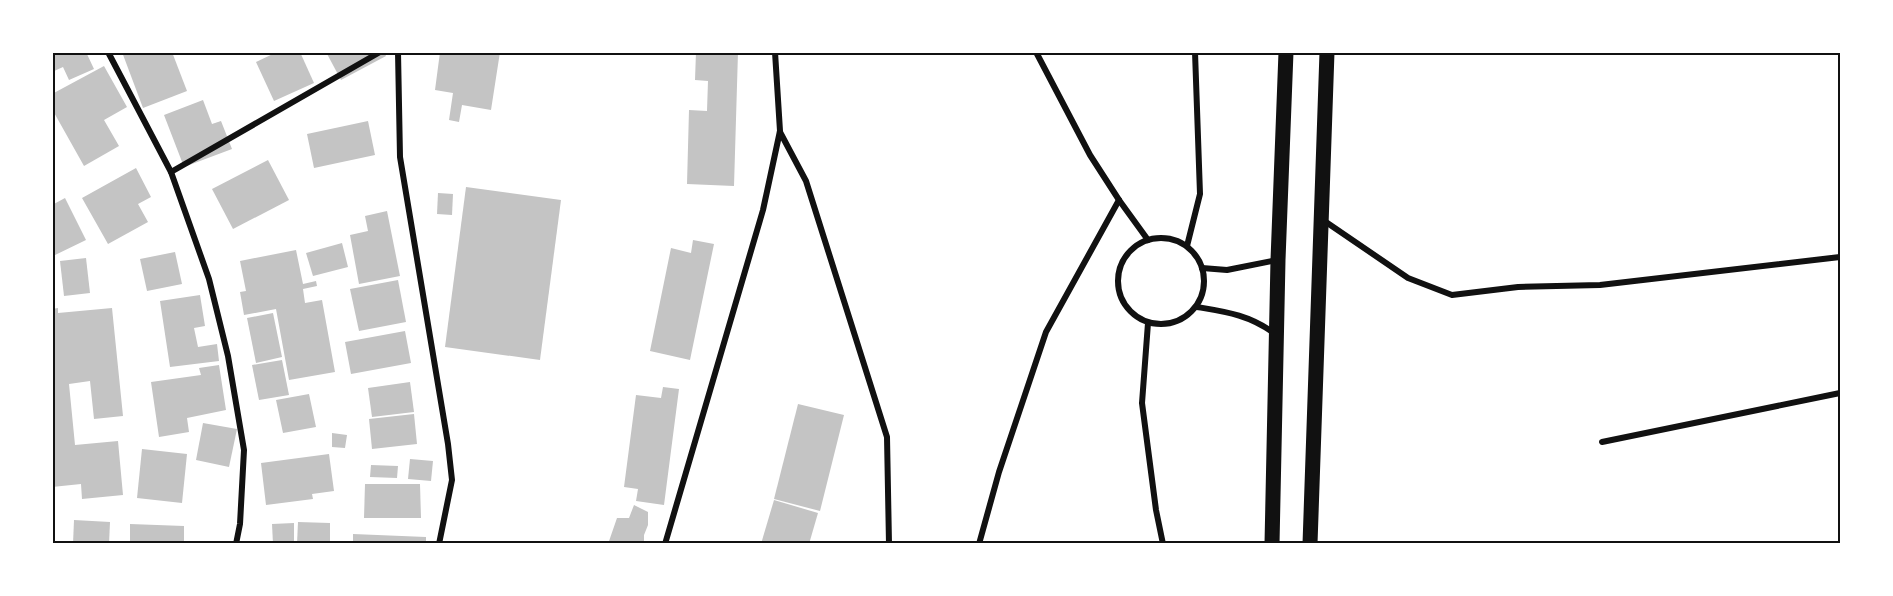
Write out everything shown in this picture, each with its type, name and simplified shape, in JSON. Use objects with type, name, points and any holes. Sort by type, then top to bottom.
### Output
[{"type":"main road","points":[[1272,543],[1278,260],[1286,52]]},
{"type":"main road","points":[[1310,543],[1327,52]]},
{"type":"street","points":[[108,52],[171,172],[209,279],[228,356],[244,450],[240,524],[236,543]]},
{"type":"street","points":[[171,172],[380,52]]},
{"type":"street","points":[[398,52],[400,157],[452,480],[439,543]]},
{"type":"street","points":[[665,543],[763,210],[780,132],[775,52]]},
{"type":"street","points":[[1036,52],[1069,117],[1119,200],[1148,240]]},
{"type":"street","points":[[1187,246],[1200,194],[1195,52]]},
{"type":"street","points":[[780,132],[806,181],[887,437],[889,543]]},
{"type":"street","points":[[979,543],[999,472],[1046,332],[1119,200]]},
{"type":"street","points":[[1320,218],[1408,278],[1452,294],[1518,287],[1600,285],[1840,257]]},
{"type":"street","points":[[1161,238],[1175,240],[1187,246],[1196,256],[1202,268],[1203,295],[1197,307],[1187,317],[1175,323],[1162,325],[1148,323],[1136,317],[1126,307],[1120,295],[1118,282],[1120,268],[1126,256],[1136,246],[1148,240],[1161,238]]},
{"type":"street","points":[[1202,268],[1227,270],[1278,260]]},
{"type":"street","points":[[1197,307],[1242,315],[1257,321],[1276,334]]},
{"type":"street","points":[[1148,323],[1142,403],[1156,510],[1163,543]]},
{"type":"street","points":[[1602,442],[1840,393]]},
{"type":"building","points":[[52,52],[86,52],[94,69],[69,80],[63,67],[52,72]]},
{"type":"building","points":[[122,52],[172,52],[187,91],[143,108]]},
{"type":"building","points":[[277,52],[300,52],[314,83],[274,101],[256,62]]},
{"type":"building","points":[[326,52],[384,52],[386,56],[341,80]]},
{"type":"building","points":[[440,52],[500,52],[491,110],[462,105],[459,122],[449,120],[453,93],[435,90]]},
{"type":"building","points":[[696,52],[738,52],[734,186],[687,184],[689,110],[707,111],[708,81],[695,80]]},
{"type":"building","points":[[104,66],[127,107],[104,120],[119,146],[84,166],[52,109],[52,94]]},
{"type":"building","points":[[203,100],[212,124],[221,121],[232,149],[184,167],[164,115]]},
{"type":"building","points":[[368,121],[375,155],[314,168],[307,134]]},
{"type":"building","points":[[268,160],[289,200],[233,229],[212,189]]},
{"type":"building","points":[[136,168],[151,197],[138,204],[148,222],[108,244],[82,198]]},
{"type":"building","points":[[466,187],[561,200],[540,360],[445,347]]},
{"type":"building","points":[[438,193],[453,194],[452,215],[437,214]]},
{"type":"building","points":[[65,198],[86,240],[53,256],[52,205]]},
{"type":"building","points":[[387,211],[400,276],[359,284],[350,235],[368,231],[365,216]]},
{"type":"building","points":[[693,240],[714,244],[690,360],[650,351],[671,248],[691,253]]},
{"type":"building","points":[[342,243],[348,267],[313,276],[306,253]]},
{"type":"building","points":[[296,250],[303,284],[316,281],[317,286],[303,289],[305,303],[322,300],[335,372],[289,380],[276,309],[244,315],[240,292],[246,291],[240,261]]},
{"type":"building","points":[[175,252],[182,284],[147,291],[140,259]]},
{"type":"building","points":[[86,258],[90,293],[64,296],[60,261]]},
{"type":"building","points":[[398,280],[406,322],[359,331],[350,289]]},
{"type":"building","points":[[200,295],[205,326],[194,328],[198,347],[217,344],[219,361],[170,367],[160,301]]},
{"type":"building","points":[[58,308],[58,313],[112,308],[123,416],[94,419],[90,381],[69,384],[75,445],[118,441],[123,495],[82,499],[81,484],[52,487],[52,309]]},
{"type":"building","points":[[273,313],[282,357],[256,363],[247,318]]},
{"type":"building","points":[[405,331],[411,363],[351,374],[345,342]]},
{"type":"building","points":[[282,360],[289,395],[259,400],[252,365]]},
{"type":"building","points":[[219,365],[226,410],[187,418],[189,432],[159,437],[151,382],[201,375],[199,368]]},
{"type":"building","points":[[410,382],[414,412],[372,417],[368,388]]},
{"type":"building","points":[[663,387],[679,389],[664,505],[636,501],[638,489],[624,487],[636,395],[661,398]]},
{"type":"building","points":[[309,394],[316,427],[283,433],[276,400]]},
{"type":"building","points":[[798,404],[844,415],[820,511],[774,499]]},
{"type":"building","points":[[414,414],[417,444],[372,449],[369,419]]},
{"type":"building","points":[[203,423],[237,429],[229,467],[196,460]]},
{"type":"building","points":[[332,433],[347,435],[345,448],[332,447]]},
{"type":"building","points":[[142,449],[187,454],[182,503],[137,498]]},
{"type":"building","points":[[329,454],[334,491],[312,494],[313,499],[266,505],[261,463]]},
{"type":"building","points":[[410,459],[433,461],[431,481],[408,479]]},
{"type":"building","points":[[371,465],[398,466],[397,478],[370,477]]},
{"type":"building","points":[[365,484],[420,484],[421,518],[364,518]]},
{"type":"building","points":[[774,500],[818,513],[809,544],[761,544]]},
{"type":"building","points":[[634,505],[648,512],[644,544],[608,544],[617,518],[629,518]]},
{"type":"building","points":[[74,520],[110,522],[109,544],[73,544]]},
{"type":"building","points":[[298,522],[330,523],[330,544],[297,544]]},
{"type":"building","points":[[294,523],[294,544],[273,544],[272,524]]},
{"type":"building","points":[[130,524],[184,526],[184,544],[130,544]]},
{"type":"building","points":[[353,534],[426,537],[426,544],[353,544]]}]
